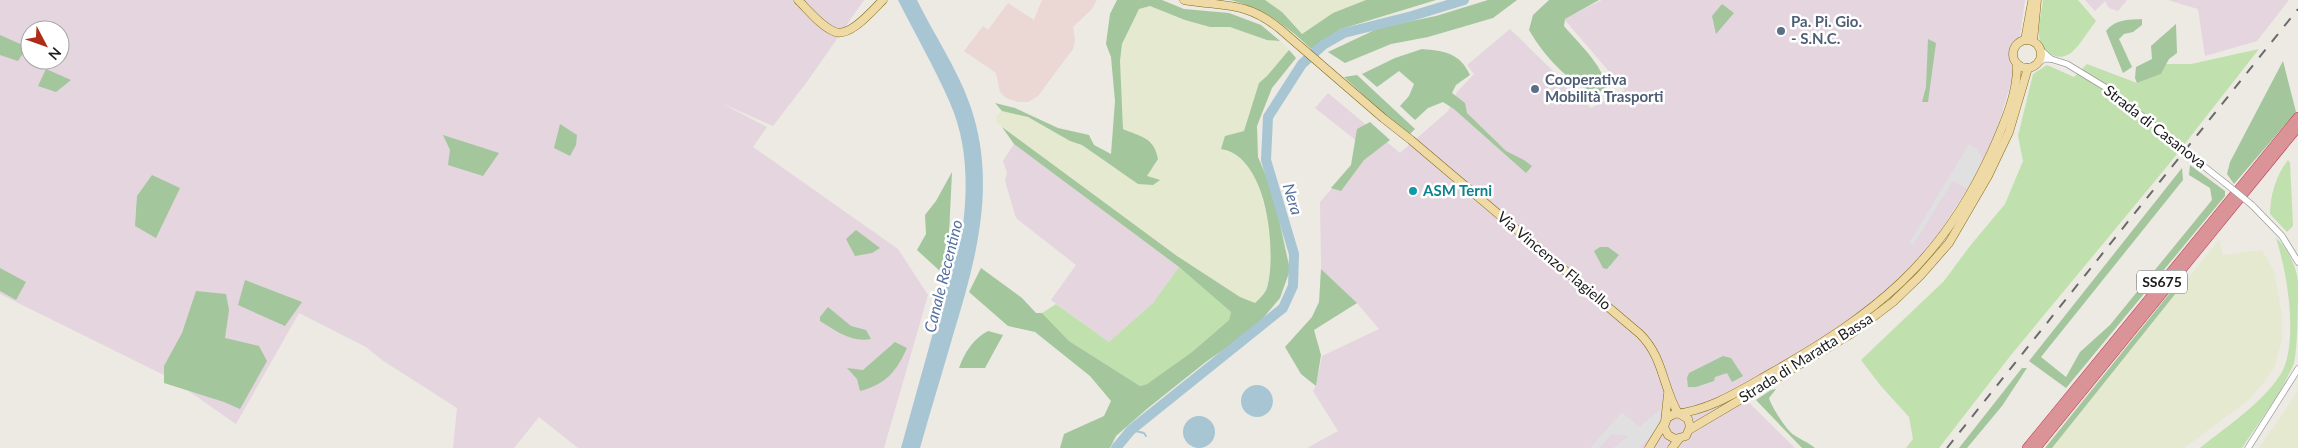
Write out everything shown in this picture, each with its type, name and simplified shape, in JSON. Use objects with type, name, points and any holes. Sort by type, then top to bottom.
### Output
[{"type":"highway","name":"SS675","points":[[2027,448],[2298,116]]},
{"type":"highway","name":"SS675","points":[[2036,448],[2298,127]]},
{"type":"main road","points":[[798,0],[828,28],[838,33],[844,32],[860,23],[883,0]]},
{"type":"main road","name":"Via Vincenzo Flagiello","points":[[1184,0],[1246,8],[1264,16],[1280,29],[1640,334],[1656,354],[1668,394],[1678,413]]},
{"type":"main road","name":"Strada di Maratta Bassa","points":[[2029,40],[2032,0]]},
{"type":"main road","name":"Strada di Maratta Bassa","points":[[2029,40],[2037,0]]},
{"type":"main road","points":[[2017,64],[2028,68],[2037,64],[2041,57],[2041,50],[2029,40]]},
{"type":"main road","name":"Strada di Maratta Bassa","points":[[1678,413],[1701,409],[1745,388],[1815,348],[1866,314],[1914,271],[1942,238],[1962,210],[1982,173],[2002,128],[2017,76],[2017,64],[2013,56],[2014,47],[2029,40]]},
{"type":"main road","name":"Strada di Maratta Bassa","points":[[1689,430],[1851,334],[1893,302],[1920,276],[1949,243],[1988,176],[2009,132],[2028,68]]},
{"type":"main road","name":"Via Vincenzo Flagiello","points":[[1665,422],[1668,394]]},
{"type":"main road","points":[[1649,448],[1670,415],[1678,413],[1688,419],[1689,430],[1686,436],[1679,439],[1672,448]]},
{"type":"main road","points":[[1665,422],[1668,434],[1679,439]]},
{"type":"street","name":"Strada di Casanova","points":[[2041,50],[2051,59],[2067,64],[2108,89],[2252,205],[2282,236],[2298,262]]},
{"type":"street","points":[[2037,64],[2044,59],[2051,59]]},
{"type":"street","points":[[2248,448],[2298,369]]},
{"type":"shaded area","points":[[0,0],[864,0],[809,79],[773,126],[721,103],[767,127],[753,147],[898,249],[928,295],[884,448],[578,448],[539,417],[514,448],[453,448],[457,408],[382,360],[366,347],[299,313],[236,424],[170,378],[0,294]]},
{"type":"shaded area","points":[[1042,0],[1097,0],[1091,10],[1073,27],[1075,40],[1073,49],[1038,96],[1028,102],[1018,102],[1006,98],[1000,92],[996,73],[964,51],[983,26],[988,30],[1008,3],[1034,20]]},
{"type":"shaded area","points":[[1602,0],[2025,0],[2020,36],[2010,46],[2009,58],[2014,72],[1996,134],[1973,180],[1934,241],[1888,292],[1814,345],[1735,389],[1795,448],[1307,448],[1338,431],[1313,391],[1316,386],[1322,356],[1379,329],[1357,303],[1321,269],[1320,202],[1367,149],[1315,108],[1328,93],[1400,153],[1448,111],[1457,92],[1474,74],[1467,65],[1510,29],[1591,108],[1625,90],[1564,19]]},
{"type":"shaded area","points":[[2085,0],[2127,0],[2118,11],[2109,8],[2105,1],[2095,11]]},
{"type":"shaded area","points":[[2168,0],[2289,0],[2257,41],[2205,56],[2198,9]]},
{"type":"shaded area","points":[[1014,144],[1179,267],[1153,303],[1109,342],[1051,300],[1076,265],[1016,218],[1005,181],[1007,172],[1003,161]]},
{"type":"shaded area","points":[[1969,144],[1977,149],[1982,157],[1973,180],[1967,189],[1953,181],[1913,245],[1909,243]]},
{"type":"shaded area","points":[[1661,409],[1659,426],[1639,448],[1613,448],[1628,436],[1612,434],[1599,448],[1590,448],[1622,412],[1639,427]]},
{"type":"green space","points":[[1117,0],[1162,0],[1184,9],[1229,13],[1261,25],[1280,41],[1267,40],[1230,27],[1210,27],[1185,20],[1150,6],[1139,9],[1122,44],[1120,61],[1123,129],[1141,136],[1153,146],[1158,159],[1147,176],[1160,180],[1153,185],[1138,184],[1082,145],[1070,141],[1028,117],[1002,111],[995,103],[1015,108],[1058,128],[1089,135],[1094,145],[1111,154],[1115,101],[1111,57],[1106,44],[1110,14]]},
{"type":"green space","points":[[1230,0],[1265,0],[1282,12],[1302,34],[1333,13],[1366,0],[1436,0],[1341,29],[1311,49],[1274,18],[1242,3]]},
{"type":"green space","points":[[1265,0],[1366,0],[1333,13],[1302,34],[1282,12]]},
{"type":"green space","points":[[1488,0],[1517,0],[1493,18],[1428,37],[1391,44],[1345,63],[1328,52],[1379,28],[1436,16]]},
{"type":"green space","points":[[1549,0],[1599,0],[1565,19],[1564,26],[1589,54],[1604,78],[1607,87],[1596,94],[1576,83],[1549,59],[1529,30],[1533,15]]},
{"type":"green space","points":[[2043,0],[2078,0],[2096,21],[2078,45],[2067,55],[2061,57],[2051,54],[2046,51],[2040,41],[2039,26]]},
{"type":"green space","points":[[1722,4],[1734,13],[1716,34],[1712,16]]},
{"type":"green space","points":[[1150,6],[1185,20],[1210,27],[1230,27],[1267,40],[1280,41],[1289,50],[1259,83],[1244,131],[1225,136],[1222,149],[1229,150],[1244,160],[1256,179],[1269,222],[1272,248],[1267,290],[1255,303],[1240,297],[1177,256],[996,122],[996,116],[1002,111],[1028,117],[1070,141],[1082,145],[1117,170],[1147,176],[1158,159],[1146,138],[1123,129],[1120,61],[1122,44],[1131,22],[1139,9]]},
{"type":"green space","points":[[2142,19],[2142,25],[2133,32],[2124,34],[2119,39],[2132,67],[2123,73],[2106,31],[2118,22]]},
{"type":"green space","points":[[2176,24],[2177,53],[2169,59],[2161,74],[2137,83],[2135,78],[2136,67],[2152,59],[2151,46]]},
{"type":"green space","points":[[0,35],[20,44],[20,58],[18,61],[0,55]]},
{"type":"green space","points":[[1928,39],[1936,43],[1928,102],[1922,102],[1926,87]]},
{"type":"green space","points":[[1422,49],[1445,52],[1462,62],[1470,75],[1456,85],[1452,93],[1465,103],[1467,113],[1506,151],[1532,166],[1526,173],[1454,109],[1443,102],[1428,108],[1415,120],[1400,106],[1409,96],[1414,84],[1399,71],[1377,87],[1362,74],[1395,58]]},
{"type":"green space","points":[[2259,49],[2169,164],[2011,355],[1939,448],[1906,448],[1913,439],[1909,417],[1880,385],[1861,360],[1944,281],[2005,204],[2023,161],[2018,136],[2033,74],[2047,65],[2074,77],[2087,64],[2137,83],[2161,74],[2166,64],[2191,64]]},
{"type":"green space","points":[[1289,50],[1296,58],[1272,88],[1257,126],[1258,157],[1273,192],[1290,270],[1280,298],[1255,328],[1207,361],[1148,408],[1116,436],[1110,448],[1060,448],[1064,434],[1104,416],[1111,401],[1090,376],[1035,332],[1008,326],[969,292],[981,268],[1022,298],[1036,313],[1042,313],[1069,341],[1140,386],[1147,384],[1192,352],[1229,320],[1231,312],[1179,267],[1014,144],[1002,127],[1177,256],[1240,297],[1255,303],[1267,288],[1270,272],[1271,252],[1265,208],[1259,187],[1249,169],[1237,156],[1221,149],[1225,136],[1244,131],[1259,83]]},
{"type":"green space","points":[[2283,61],[2296,112],[2234,184],[2227,174],[2230,162]]},
{"type":"green space","points":[[46,70],[71,80],[56,92],[38,86]]},
{"type":"green space","points":[[1357,75],[1415,129],[1408,136],[1344,77]]},
{"type":"green space","points":[[1370,122],[1390,140],[1364,160],[1341,191],[1331,188],[1351,165],[1357,129]]},
{"type":"green space","points":[[560,124],[577,135],[576,145],[570,156],[554,148]]},
{"type":"green space","points":[[443,135],[499,153],[483,176],[448,165],[450,150]]},
{"type":"green space","points":[[2288,160],[2290,163],[2293,226],[2287,232],[2270,214],[2274,186]]},
{"type":"green space","points":[[2190,165],[2225,191],[2225,196],[2066,388],[2029,361],[2182,168],[2183,180],[2041,357],[2066,377],[2080,352],[2110,325],[2212,200],[2210,188],[2189,175]]},
{"type":"green space","points":[[952,172],[948,254],[941,272],[917,250],[926,234],[925,215],[936,201]]},
{"type":"green space","points":[[152,175],[180,188],[156,238],[135,226],[137,196]]},
{"type":"green space","points":[[856,230],[880,248],[872,253],[855,256],[846,239]]},
{"type":"green space","points":[[2276,238],[2288,252],[2294,264],[2298,282],[2298,323],[2294,363],[2277,396],[2242,448],[2200,448],[2257,402],[2276,381],[2283,370],[2290,340],[2289,304],[2284,268]]},
{"type":"green space","points":[[2219,240],[2223,255],[2262,250],[2274,271],[2282,316],[2282,338],[2275,366],[2263,383],[2247,401],[2184,448],[2052,448]]},
{"type":"green space","points":[[1600,247],[1608,247],[1619,255],[1607,269],[1603,268],[1594,251]]},
{"type":"green space","points":[[1179,267],[1231,312],[1229,320],[1192,352],[1147,384],[1140,386],[1069,341],[1042,313],[1056,304],[1109,342],[1153,303]]},
{"type":"green space","points":[[0,268],[26,282],[16,300],[0,291]]},
{"type":"green space","points":[[1321,269],[1357,303],[1314,330],[1321,355],[1316,386],[1301,374],[1285,347],[1312,317],[1319,302]]},
{"type":"green space","points":[[2182,278],[2184,283],[2052,448],[2045,448]]},
{"type":"green space","points":[[245,280],[302,302],[285,326],[238,305]]},
{"type":"green space","points":[[196,291],[226,294],[229,310],[225,338],[259,346],[267,361],[240,409],[164,383],[164,366],[182,333]]},
{"type":"green space","points":[[828,307],[851,326],[866,330],[871,339],[851,338],[820,321],[820,317]]},
{"type":"green space","points":[[988,331],[1003,335],[985,368],[959,368],[970,346]]},
{"type":"green space","points":[[895,342],[907,348],[899,364],[883,381],[860,391],[857,379],[847,368],[863,370]]},
{"type":"green space","points":[[1723,356],[1731,358],[1743,376],[1732,382],[1727,373],[1715,377],[1714,381],[1696,387],[1688,387],[1687,378],[1689,373]]},
{"type":"green space","points":[[2022,368],[2027,368],[2002,406],[1967,448],[1959,448]]},
{"type":"green space","points":[[1776,389],[1769,398],[1787,429],[1815,448],[1802,448],[1756,400],[1771,390]]},
{"type":"green space","points":[[2298,391],[2298,448],[2259,448]]},
{"type":"water","points":[[898,0],[917,0],[952,65],[970,105],[978,133],[982,162],[981,219],[970,276],[920,448],[901,448],[963,225],[966,179],[963,148],[956,118],[938,77]]},
{"type":"water","points":[[1257,385],[1263,386],[1268,390],[1272,395],[1272,407],[1268,412],[1263,416],[1257,417],[1251,416],[1246,412],[1242,407],[1241,401],[1242,395],[1246,390],[1251,386]]},
{"type":"water","points":[[1199,416],[1205,417],[1210,421],[1214,426],[1214,438],[1210,443],[1205,447],[1199,448],[1193,447],[1188,443],[1184,438],[1183,432],[1184,426],[1188,421],[1193,417]]},
{"type":"waterway","name":"Nera","points":[[1116,448],[1131,430],[1283,308],[1293,286],[1294,254],[1266,160],[1268,117],[1302,64],[1323,45],[1344,33],[1412,16],[1464,0]]},
{"type":"waterway","points":[[1131,430],[1144,433],[1146,436]]},
{"type":"railway","points":[[1947,448],[2298,9]]},
{"type":"place","name":"Pa. Pi. Gio. - S.N.C.","points":[[1781,31]]},
{"type":"place","name":"Cooperativa Mobilità Trasporti","points":[[1535,89]]},
{"type":"place","name":"ASM Terni","points":[[1413,191]]},
{"type":"water label","name":"Canale Recentino","points":[[943,276]]}]
